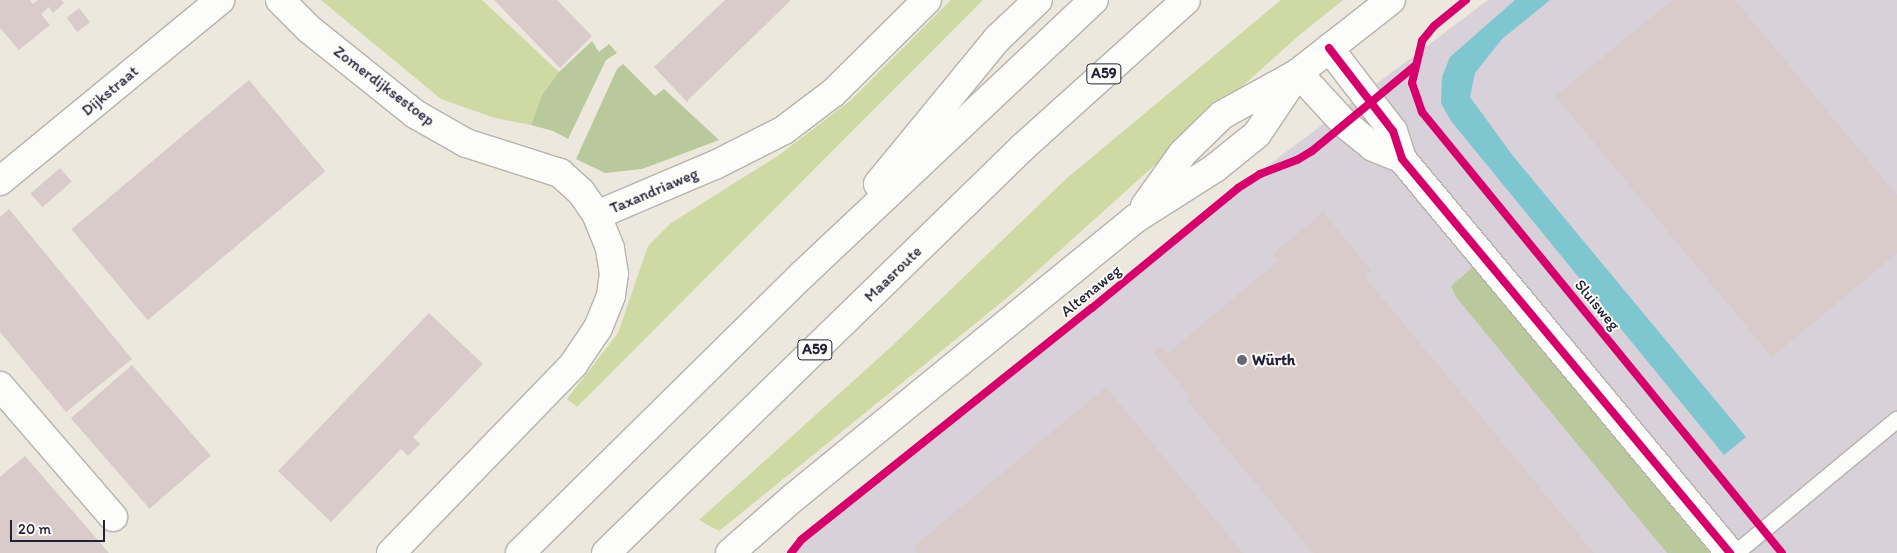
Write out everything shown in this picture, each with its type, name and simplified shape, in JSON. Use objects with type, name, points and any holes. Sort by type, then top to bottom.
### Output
[{"type":"main road","name":"Dijkstraat","points":[[0,181],[220,0]]},
{"type":"main road","name":"Zomerdijksestoep","points":[[280,0],[309,29],[415,114],[466,143],[560,173],[581,192],[597,215]]},
{"type":"main road","name":"Taxandriaweg","points":[[392,553],[573,365],[598,328],[611,295],[614,274],[610,248],[597,215],[715,165],[784,130],[832,93],[927,0]]},
{"type":"main road","points":[[802,275],[998,38],[1038,0]]},
{"type":"main road","points":[[520,553],[802,275],[1094,0]]},
{"type":"main road","name":"Maasroute","points":[[606,553],[1023,148],[1186,0]]},
{"type":"main road","name":"Altenaweg","points":[[1135,219],[1183,153],[1222,115],[1298,73],[1390,0]]},
{"type":"main road","points":[[1329,48],[1393,132],[1402,158],[1730,553]]},
{"type":"main road","points":[[1298,73],[1345,124],[1373,147],[1402,158]]},
{"type":"main road","name":"Altenaweg","points":[[730,553],[794,497],[1135,219],[1216,168],[1257,134],[1298,73]]},
{"type":"main road","points":[[0,386],[113,518]]},
{"type":"lane","points":[[1736,553],[1897,420]]},
{"type":"shaded area","points":[[1488,0],[1897,0],[1897,553],[791,553],[1238,188]]},
{"type":"green space","points":[[321,0],[482,0],[559,72],[542,95],[531,125],[495,118],[441,99]]},
{"type":"green space","points":[[951,0],[983,0],[577,407],[567,399],[618,333],[648,246],[671,223],[779,155],[851,100]]},
{"type":"green space","points":[[1281,0],[1343,0],[1296,38],[1008,297],[719,531],[699,520],[892,346],[1067,178]]},
{"type":"green space","points":[[592,41],[599,52],[609,44],[617,53],[606,60],[568,139],[553,131],[531,125],[542,95],[559,72]]},
{"type":"green space","points":[[623,64],[655,96],[664,89],[719,140],[642,169],[605,173],[576,159],[617,69]]},
{"type":"green space","points":[[1473,267],[1710,553],[1667,553],[1456,297],[1451,286]]},
{"type":"water","points":[[1515,0],[1550,0],[1502,39],[1475,73],[1470,97],[1513,156],[1746,437],[1724,455],[1451,121],[1441,103],[1442,77],[1450,57]]},
{"type":"building","points":[[0,0],[30,0],[33,4],[38,0],[61,0],[64,3],[53,13],[49,7],[41,14],[50,25],[19,50],[0,28]]},
{"type":"building","points":[[494,0],[557,0],[592,36],[560,68]]},
{"type":"building","points":[[725,0],[791,0],[688,100],[688,103],[654,67]]},
{"type":"building","points":[[1672,0],[1735,0],[1897,195],[1897,253],[1772,357],[1555,96]]},
{"type":"building","points":[[79,8],[90,22],[77,32],[66,18]]},
{"type":"building","points":[[249,80],[325,171],[148,320],[71,229]]},
{"type":"building","points":[[60,168],[72,182],[42,207],[31,194]]},
{"type":"building","points":[[9,209],[132,359],[66,412],[0,332],[0,217]]},
{"type":"building","points":[[1323,212],[1372,271],[1365,277],[1594,553],[1313,553],[1186,399],[1190,396],[1154,353],[1162,346],[1168,353],[1279,260],[1273,254]]},
{"type":"building","points":[[429,313],[483,364],[413,437],[420,444],[408,456],[401,449],[331,522],[278,471]]},
{"type":"building","points":[[132,365],[211,456],[150,509],[71,418]]},
{"type":"building","points":[[1106,387],[1243,553],[918,553],[913,547]]},
{"type":"building","points":[[25,456],[109,553],[0,553],[0,477]]},
{"type":"cycle path","name":"Sluisweg","points":[[1466,0],[1434,26],[1422,41],[1412,83],[1422,112],[1782,553]]},
{"type":"cycle path","points":[[1329,48],[1393,131],[1402,159],[1730,553]]},
{"type":"cycle path","points":[[791,553],[801,540],[1092,308],[1238,188],[1260,174],[1297,160],[1312,151],[1416,65]]},
{"type":"place","name":"Würth","points":[[1242,360]]}]
